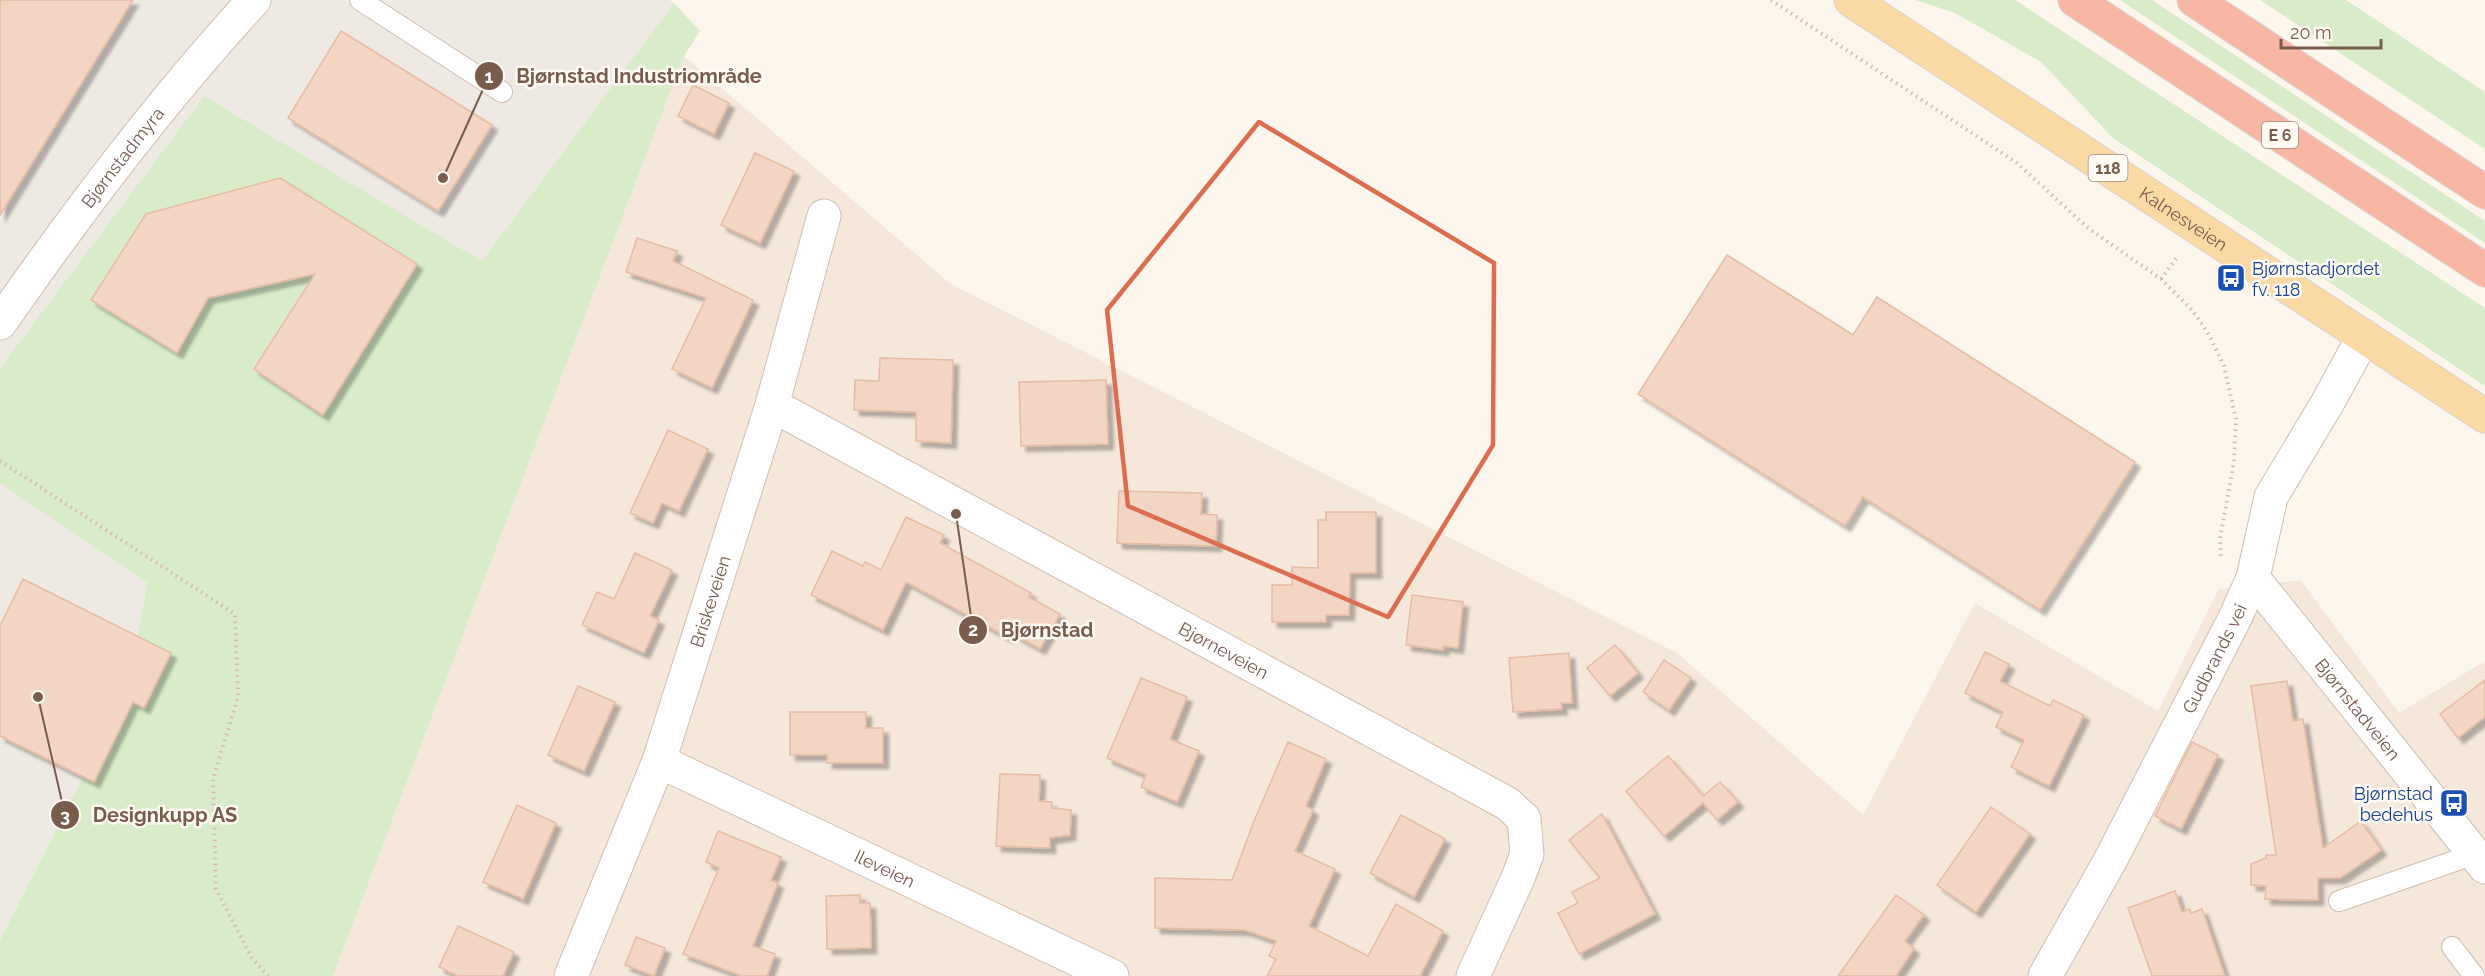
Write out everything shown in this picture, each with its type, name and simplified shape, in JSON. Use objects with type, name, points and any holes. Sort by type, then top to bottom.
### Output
[{"type":"highway","name":"E 6","points":[[2075,0],[2485,270]]},
{"type":"highway","points":[[2194,0],[2485,192]]},
{"type":"main road","name":"Kalnesveien","points":[[1851,0],[2485,416]]},
{"type":"street","name":"Bjørnstadmyra","points":[[0,323],[36,271],[156,115],[251,1]]},
{"type":"street","name":"Briskeveien","points":[[571,976],[659,761],[772,405],[824,216]]},
{"type":"street","name":"Gudbrands vei","points":[[2045,976],[2111,859],[2253,578],[2271,497],[2328,402],[2364,336]]},
{"type":"street","name":"Bjørneveien","points":[[772,405],[1508,804],[1524,819],[1527,854],[1473,976]]},
{"type":"street","name":"Bjørnstadveien","points":[[2253,578],[2482,863]]},
{"type":"street","name":"Ileveien","points":[[659,761],[1112,976]]},
{"type":"lane","points":[[360,0],[502,92]]},
{"type":"lane","points":[[2339,901],[2482,863]]},
{"type":"lane","points":[[2452,947],[2474,976]]},
{"type":"path","points":[[1771,0],[1998,149],[2088,228],[2161,279],[2193,310],[2209,335],[2224,366],[2233,399],[2234,461],[2220,539],[2221,564]]},
{"type":"path","points":[[2161,279],[2178,256]]},
{"type":"path","points":[[0,462],[235,614],[238,697],[213,779],[216,889],[252,958],[268,976]]},
{"type":"highlighted area","points":[[1259,122],[1494,263],[1493,445],[1388,617],[1128,506],[1107,310]]},
{"type":"shaded area","points":[[0,0],[670,0],[674,3],[482,261],[204,96],[0,368]]},
{"type":"shaded area","points":[[684,56],[951,284],[1677,653],[1863,815],[1975,603],[2158,711],[2219,589],[2301,580],[2399,713],[2485,661],[2485,976],[333,976]]},
{"type":"shaded area","points":[[0,483],[147,582],[128,689],[0,940]]},
{"type":"green space","points":[[1915,0],[2015,0],[2485,308],[2485,386],[2113,138],[2041,62],[1955,13]]},
{"type":"green space","points":[[2120,0],[2152,0],[2485,221],[2485,243]]},
{"type":"green space","points":[[2260,0],[2346,0],[2485,92],[2485,149]]},
{"type":"green space","points":[[674,3],[700,31],[684,56],[333,976],[0,976],[0,940],[128,689],[147,583],[0,483],[0,368],[204,96],[482,261]]},
{"type":"building","points":[[0,0],[133,0],[0,215]]},
{"type":"building","points":[[341,31],[492,125],[438,211],[288,118]]},
{"type":"building","points":[[693,85],[729,103],[714,134],[678,116]]},
{"type":"building","points":[[755,153],[794,171],[760,243],[721,225]]},
{"type":"building","points":[[280,178],[417,264],[323,415],[254,369],[315,274],[208,298],[177,353],[91,300],[146,214]]},
{"type":"building","points":[[637,238],[677,251],[673,261],[753,300],[712,388],[672,369],[706,298],[626,272]]},
{"type":"building","points":[[1727,255],[1853,335],[1877,297],[2135,462],[2040,610],[1863,497],[1845,526],[1638,394]]},
{"type":"building","points":[[880,358],[953,360],[951,443],[916,441],[916,412],[854,410],[855,380],[879,381]]},
{"type":"building","points":[[1106,380],[1108,444],[1021,446],[1019,382]]},
{"type":"building","points":[[668,430],[708,449],[679,511],[662,503],[653,523],[630,513]]},
{"type":"building","points":[[1119,491],[1202,493],[1201,514],[1217,515],[1216,546],[1117,543]]},
{"type":"building","points":[[1326,512],[1376,512],[1376,573],[1350,573],[1349,615],[1326,615],[1326,622],[1272,622],[1272,585],[1292,585],[1292,567],[1318,568],[1318,520],[1326,520]]},
{"type":"building","points":[[906,517],[944,535],[940,543],[1031,593],[1029,597],[1060,614],[1040,649],[1010,632],[1007,637],[906,582],[883,630],[811,595],[832,551],[863,566],[865,562],[881,570]]},
{"type":"building","points":[[635,553],[672,570],[650,616],[659,620],[644,653],[582,625],[597,592],[614,599]]},
{"type":"building","points":[[23,579],[171,653],[144,708],[133,702],[94,782],[0,736],[0,626]]},
{"type":"building","points":[[1412,595],[1463,602],[1458,648],[1444,646],[1443,650],[1406,645]]},
{"type":"building","points":[[1615,645],[1638,673],[1610,696],[1587,668]]},
{"type":"building","points":[[1985,652],[2009,664],[2000,681],[2050,706],[2053,700],[2084,715],[2049,786],[2011,767],[2024,740],[1996,727],[2003,712],[1965,693]]},
{"type":"building","points":[[1569,653],[1572,703],[1561,703],[1562,709],[1513,712],[1509,658]]},
{"type":"building","points":[[1664,660],[1691,678],[1669,710],[1643,692]]},
{"type":"building","points":[[1141,678],[1187,697],[1170,739],[1199,751],[1177,802],[1141,787],[1146,775],[1107,758]]},
{"type":"building","points":[[2485,680],[2485,717],[2458,738],[2440,714]]},
{"type":"building","points":[[2287,681],[2293,721],[2303,719],[2323,848],[2361,821],[2381,850],[2340,878],[2318,878],[2318,900],[2265,899],[2266,886],[2251,885],[2251,864],[2266,858],[2266,855],[2276,855],[2251,686]]},
{"type":"building","points":[[578,686],[615,702],[584,771],[548,755]]},
{"type":"building","points":[[790,712],[866,712],[866,728],[883,728],[883,763],[827,763],[827,755],[790,755]]},
{"type":"building","points":[[1288,742],[1326,759],[1306,806],[1313,810],[1295,851],[1335,869],[1309,926],[1368,956],[1396,904],[1443,931],[1420,976],[1267,976],[1276,959],[1269,956],[1276,941],[1245,930],[1155,928],[1155,878],[1232,880]]},
{"type":"building","points":[[2192,742],[2218,755],[2181,829],[2155,816]]},
{"type":"building","points":[[1668,756],[1703,796],[1720,782],[1738,802],[1717,820],[1703,803],[1664,836],[1626,791]]},
{"type":"building","points":[[1000,774],[1040,775],[1039,801],[1052,802],[1051,808],[1071,810],[1070,835],[1050,838],[1050,848],[996,846]]},
{"type":"building","points":[[517,805],[556,823],[523,899],[483,882]]},
{"type":"building","points":[[1991,807],[2030,834],[1976,912],[1937,885]]},
{"type":"building","points":[[1602,814],[1655,914],[1579,954],[1558,913],[1578,903],[1572,892],[1600,878],[1569,840]]},
{"type":"building","points":[[1401,815],[1445,839],[1414,897],[1370,873]]},
{"type":"building","points":[[718,831],[781,857],[771,880],[778,883],[753,946],[775,954],[767,976],[742,976],[683,954],[719,868],[706,862]]},
{"type":"building","points":[[2175,891],[2182,912],[2190,909],[2191,913],[2202,909],[2225,976],[2152,976],[2128,908]]},
{"type":"building","points":[[860,895],[860,903],[870,903],[871,948],[827,949],[826,896]]},
{"type":"building","points":[[1896,895],[1924,915],[1905,941],[1914,949],[1896,976],[1838,976]]},
{"type":"building","points":[[458,926],[514,952],[503,976],[458,976],[439,967]]},
{"type":"building","points":[[636,937],[665,948],[654,976],[625,965]]},
{"type":"place","name":"Bjørnstad Industriområde","points":[[443,178]]},
{"type":"place","name":"Bjørnstadjordet fv. 118","points":[[2231,278]]},
{"type":"place","name":"Bjørnstad","points":[[956,514]]},
{"type":"place","name":"Designkupp AS","points":[[38,697]]},
{"type":"place","name":"Bjørnstad bedehus","points":[[2454,803]]}]
